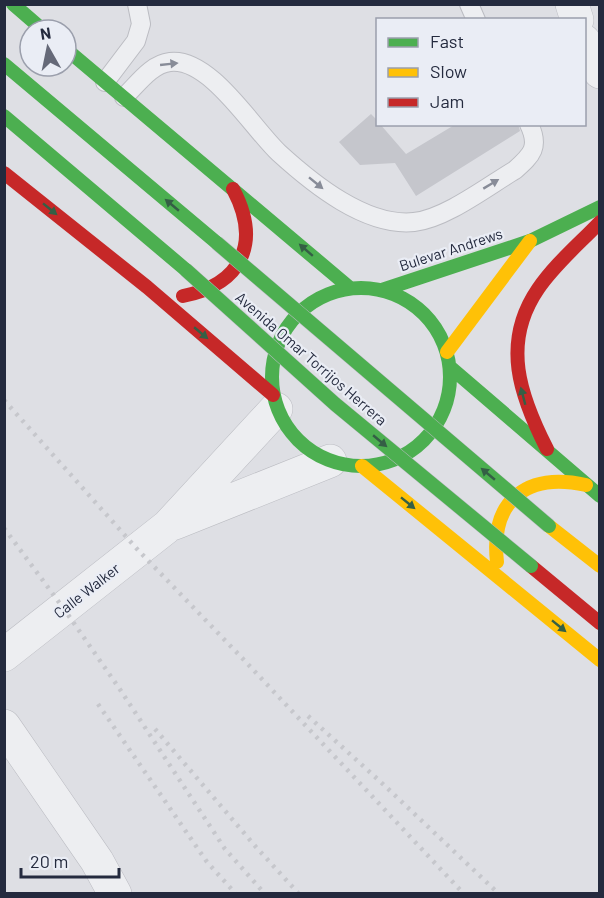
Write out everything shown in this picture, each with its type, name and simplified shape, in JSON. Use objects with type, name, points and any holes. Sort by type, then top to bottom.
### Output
[{"type":"main road","points":[[13,4],[29,18]]},
{"type":"main road","points":[[78,59],[350,288]]},
{"type":"main road","name":"Avenida Omar Torrijos Herrera","points":[[4,64],[549,526],[600,566]]},
{"type":"main road","name":"Avenida Omar Torrijos Herrera","points":[[4,116],[186,270],[335,404],[600,623]]},
{"type":"main road","points":[[4,173],[147,287],[275,402]]},
{"type":"main road","points":[[147,287],[171,296],[198,294],[211,289],[232,273],[240,262],[247,237],[245,211],[232,187]]},
{"type":"main road","name":"Bulevar Andrews","points":[[382,290],[530,242],[600,207]]},
{"type":"main road","points":[[547,449],[530,416],[521,388],[518,351],[521,326],[538,290],[600,222]]},
{"type":"main road","name":"Bulevar Andrews","points":[[447,352],[530,242]]},
{"type":"main road","points":[[350,288],[382,290],[406,300],[419,309],[437,330],[447,352],[450,368],[449,392],[445,407],[430,435],[412,451],[399,458],[362,466],[330,461],[301,444],[287,427],[275,402],[272,366],[280,337],[298,314],[322,297],[350,288]]},
{"type":"main road","points":[[450,368],[600,496]]},
{"type":"main road","points":[[362,466],[600,660]]},
{"type":"main road","points":[[510,586],[503,576],[495,552],[497,527],[508,505],[521,492],[537,483],[562,479],[586,485]]},
{"type":"street","points":[[586,43],[600,72]]},
{"type":"street","name":"Calle Walker","points":[[4,655],[168,526],[275,402]]},
{"type":"street","name":"Calle Walker","points":[[168,526],[330,461]]},
{"type":"street","points":[[4,726],[97,861],[115,894]]},
{"type":"lane","points":[[105,82],[136,41],[141,24],[137,4]]},
{"type":"lane","points":[[469,4],[475,18]]},
{"type":"lane","points":[[124,97],[156,66],[172,61],[199,70],[214,80],[279,153],[339,201],[380,219],[413,223],[437,217],[515,170],[533,152],[534,136],[530,126]]},
{"type":"building","points":[[371,114],[376,119],[376,126],[382,126],[406,154],[453,126],[519,126],[520,131],[416,196],[395,163],[360,165],[339,142]]},
{"type":"railway","points":[[4,400],[138,550],[464,894]]},
{"type":"railway","points":[[4,528],[119,688],[225,849],[265,894]]},
{"type":"railway","points":[[98,704],[207,862],[236,894]]},
{"type":"railway","points":[[308,716],[499,894]]},
{"type":"railway","points":[[155,729],[299,894]]},
{"type":"traffic: fast","points":[[13,4],[29,18]]},
{"type":"traffic: fast","points":[[78,59],[350,288]]},
{"type":"traffic: fast","points":[[4,64],[217,243]]},
{"type":"traffic: fast","points":[[4,116],[186,270]]},
{"type":"traffic: fast","points":[[382,290],[530,241],[600,207]]},
{"type":"traffic: fast","points":[[217,243],[549,526]]},
{"type":"traffic: fast","points":[[186,270],[335,404],[531,566]]},
{"type":"traffic: fast","points":[[361,288],[395,295],[411,303],[424,314],[435,327],[443,343],[450,377],[443,411],[435,427],[424,440],[411,451],[395,459],[361,466],[327,459],[311,451],[298,440],[287,427],[279,411],[272,377],[279,343],[287,327],[298,314],[311,303],[327,295],[361,288]]},
{"type":"traffic: fast","points":[[450,367],[600,496]]},
{"type":"traffic: slow","points":[[447,352],[530,241]]},
{"type":"traffic: slow","points":[[362,466],[600,660]]},
{"type":"traffic: slow","points":[[497,562],[496,540],[500,522],[507,507],[517,495],[530,487],[546,483],[565,482],[586,485]]},
{"type":"traffic: slow","points":[[549,526],[600,566]]},
{"type":"traffic: jam","points":[[4,173],[147,287],[273,395]]},
{"type":"traffic: jam","points":[[183,296],[204,290],[220,282],[233,271],[241,258],[245,243],[245,226],[233,189]]},
{"type":"traffic: jam","points":[[547,449],[529,409],[518,369],[517,349],[520,329],[527,309],[538,289],[600,222]]},
{"type":"traffic: jam","points":[[531,566],[600,623]]}]
